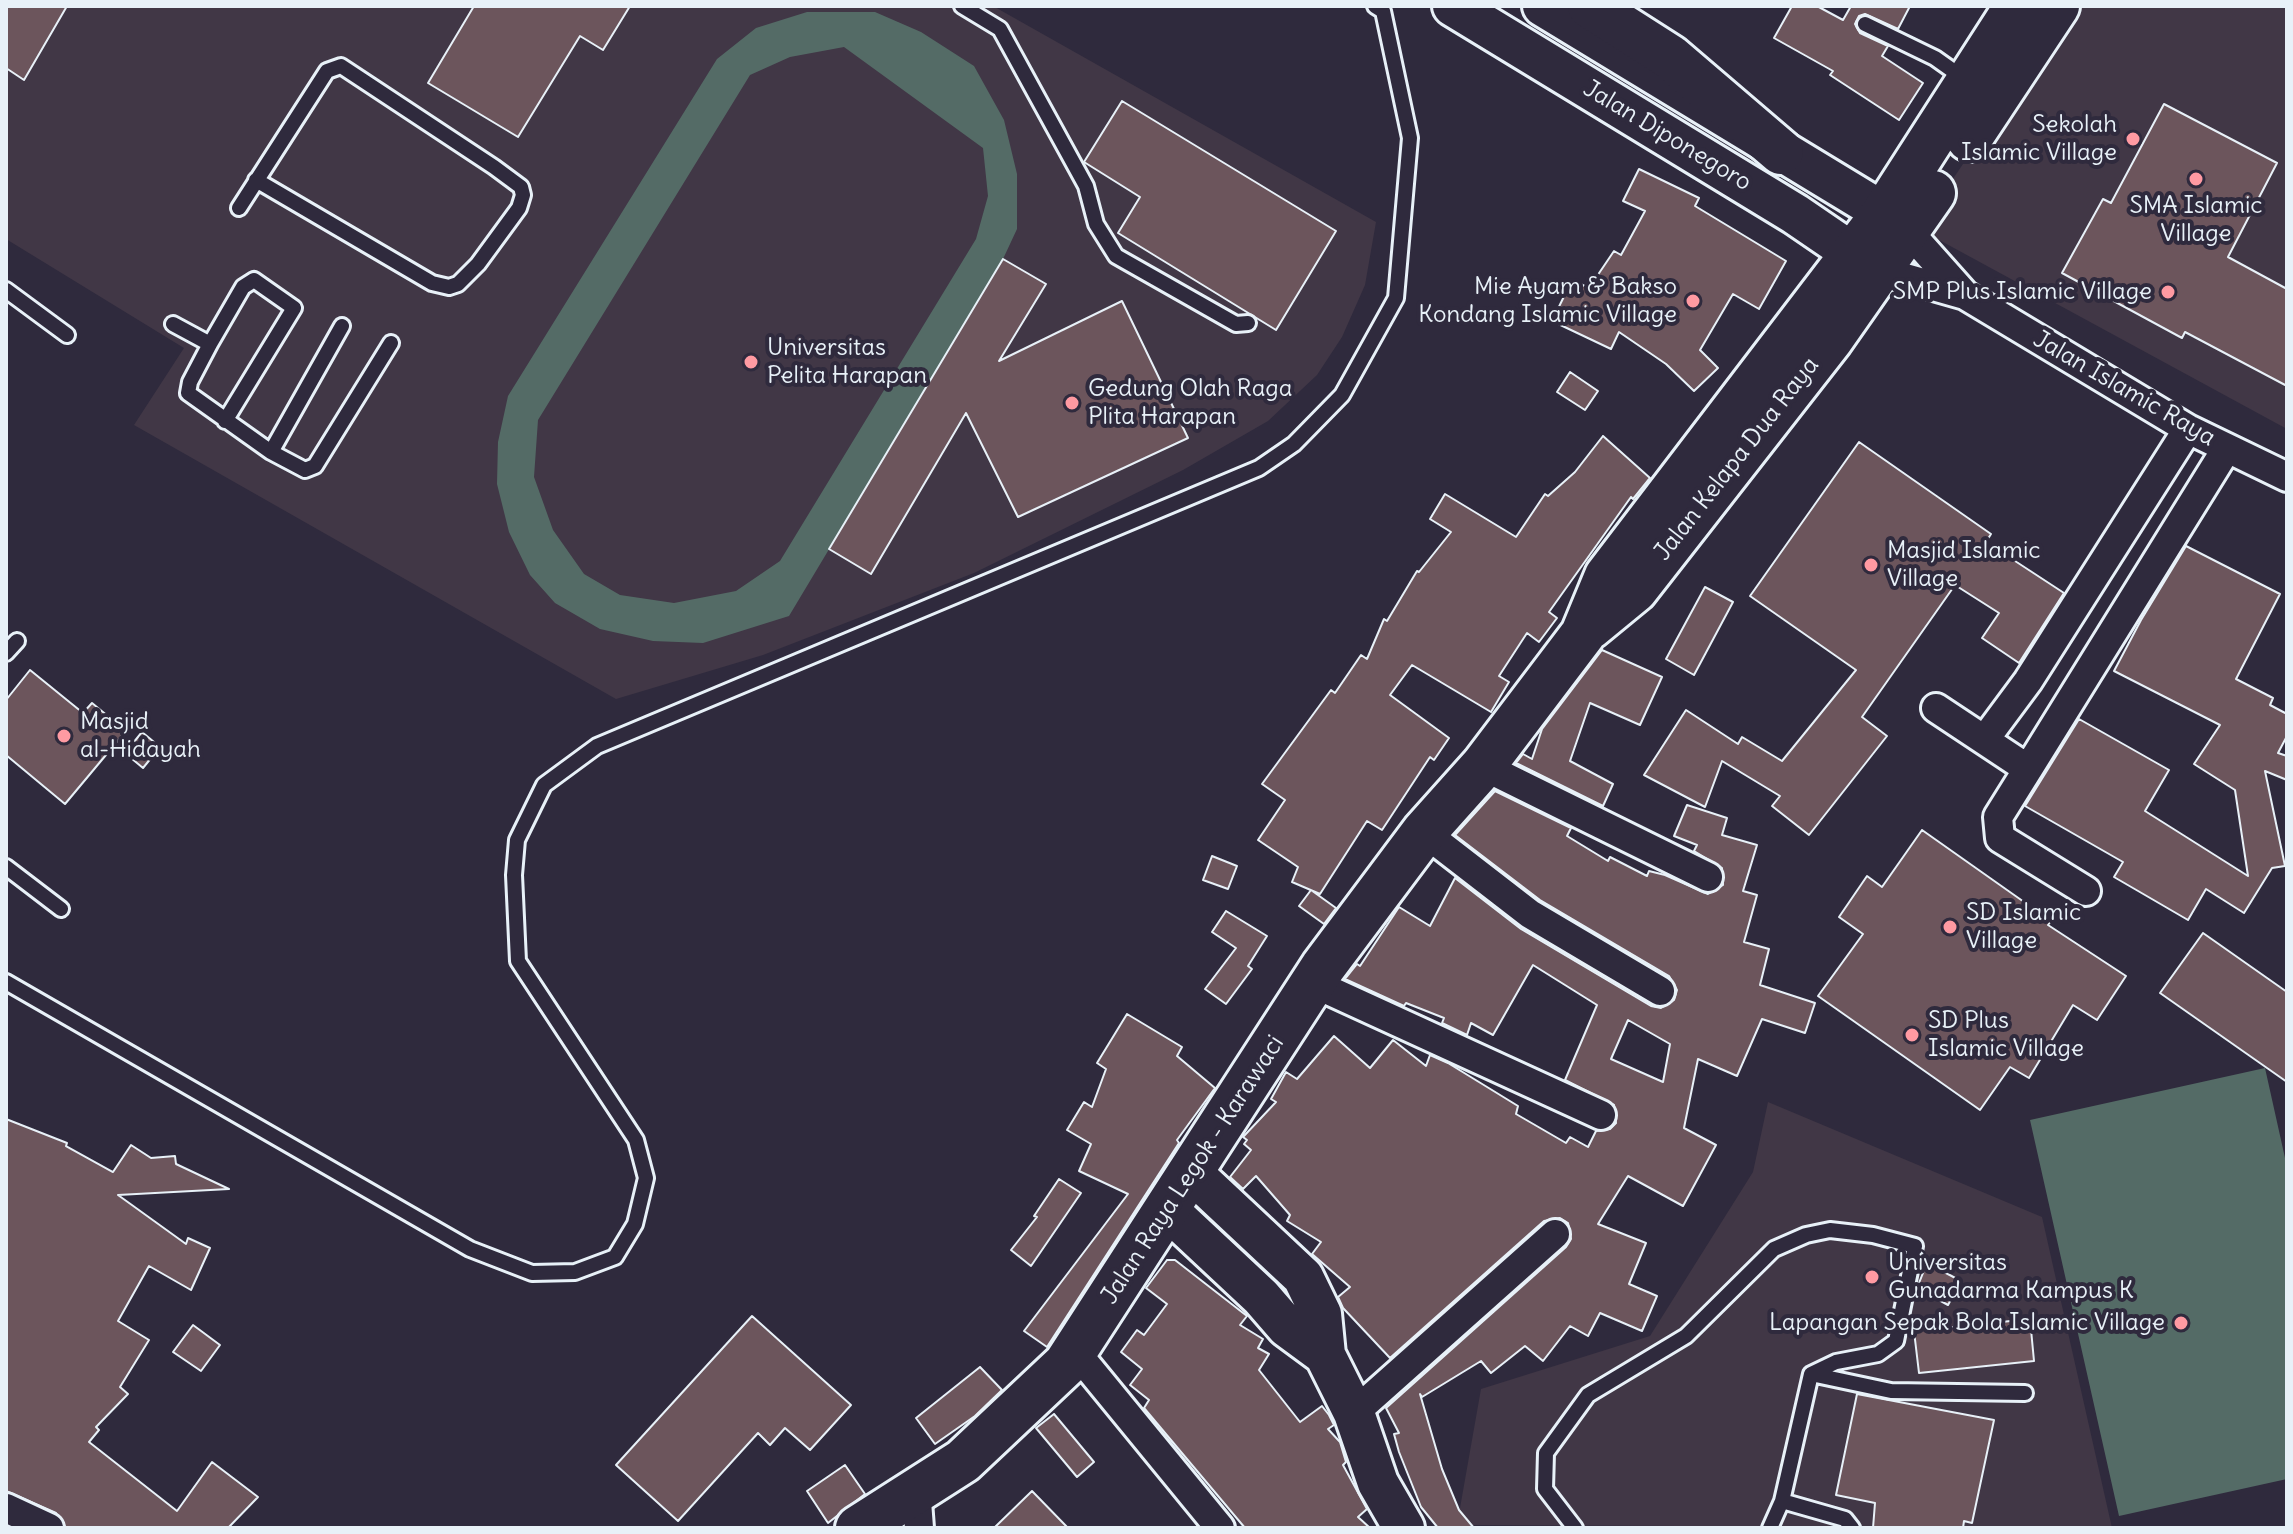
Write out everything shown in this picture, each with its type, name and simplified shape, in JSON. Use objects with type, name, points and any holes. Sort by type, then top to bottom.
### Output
[{"type":"main road","points":[[1590,6],[1670,57],[1781,152]]},
{"type":"main road","points":[[1896,222],[1970,83],[2017,6]]},
{"type":"main road","points":[[1896,222],[2057,6]]},
{"type":"main road","name":"Jalan Kelapa Dua Raya","points":[[1483,766],[1583,634],[1635,590],[1721,455],[1831,339],[1864,262],[1896,222]]},
{"type":"main road","name":"Jalan Raya Legok - Karawaci","points":[[858,1528],[918,1508],[1066,1364],[1313,983],[1424,832],[1483,766]]},
{"type":"street","name":"Jalan Diponegoro","points":[[1453,6],[1795,214],[1864,262]]},
{"type":"street","name":"Jalan Diponegoro","points":[[1543,6],[1896,222]]},
{"type":"street","name":"Jalan Islamic Raya","points":[[1896,222],[1965,295]]},
{"type":"street","name":"Jalan Islamic Raya","points":[[1864,262],[1965,295],[2188,429],[2287,477]]},
{"type":"street","points":[[1985,739],[2028,681],[2188,429]]},
{"type":"street","points":[[2086,891],[2000,838],[1998,817],[2227,448]]},
{"type":"street","points":[[1936,708],[2028,769]]},
{"type":"street","points":[[1483,766],[1708,877]]},
{"type":"street","points":[[1424,832],[1553,930],[1660,991]]},
{"type":"street","points":[[1313,983],[1601,1115]]},
{"type":"street","points":[[1192,1173],[1303,1277],[1321,1314],[1325,1355],[1354,1413],[1378,1483],[1404,1528]]},
{"type":"street","points":[[1168,1210],[1261,1297],[1287,1327],[1325,1355]]},
{"type":"street","points":[[1354,1413],[1555,1234]]},
{"type":"street","points":[[1075,1351],[1220,1528]]},
{"type":"street","points":[[6,1508],[49,1528]]},
{"type":"lane","points":[[962,6],[1000,29],[1086,186],[1096,224],[1116,256],[1236,324],[1248,323]]},
{"type":"lane","points":[[6,982],[470,1249],[532,1273],[575,1272],[615,1257],[635,1224],[646,1178],[636,1140],[518,961],[514,875],[517,840],[544,785],[597,746],[1259,468],[1294,444],[1342,395],[1396,298],[1410,138],[1383,11],[1375,6]]},
{"type":"lane","points":[[1865,24],[1935,58],[1970,83]]},
{"type":"lane","points":[[239,208],[256,180],[327,71],[341,66],[494,167],[524,191],[519,208],[478,264],[458,284],[449,287],[432,283],[256,180]]},
{"type":"lane","points":[[225,421],[294,308],[254,280],[243,287],[190,382],[188,393],[225,421],[298,469],[315,466],[391,343]]},
{"type":"lane","points":[[6,290],[67,335]]},
{"type":"lane","points":[[173,324],[210,344]]},
{"type":"lane","points":[[271,452],[342,326]]},
{"type":"lane","points":[[6,653],[17,641]]},
{"type":"lane","points":[[6,867],[61,909]]},
{"type":"lane","points":[[1575,1528],[1545,1489],[1546,1453],[1588,1395],[1686,1336],[1774,1249],[1795,1239],[1830,1230],[1873,1235],[1915,1246],[1896,1341],[1878,1354],[1836,1362],[1811,1374]]},
{"type":"lane","points":[[1811,1374],[1904,1393],[2025,1393]]},
{"type":"lane","points":[[1770,1528],[1782,1501],[1811,1374]]},
{"type":"lane","points":[[1782,1501],[1845,1519],[1852,1528]]},
{"type":"shaded area","name":"Universitas Pelita Harapan","points":[[6,6],[993,6],[1376,222],[1365,285],[1342,337],[1317,375],[1268,421],[1183,470],[974,573],[763,655],[616,699],[134,425],[184,348],[6,239]]},
{"type":"shaded area","name":"Sekolah Islamic Village","points":[[2070,6],[2287,6],[2287,429],[1919,229]]},
{"type":"shaded area","name":"Universitas Gunadarma Kampus K","points":[[1768,1102],[2042,1217],[2112,1528],[1457,1525],[1481,1389],[1650,1336],[1753,1172]]},
{"type":"green space","points":[[807,12],[875,12],[921,32],[974,66],[1004,120],[1017,174],[1017,229],[1003,259],[789,616],[703,643],[653,641],[600,629],[555,603],[530,575],[509,532],[497,484],[498,442],[508,396],[717,59],[756,28]],"holes":[[[844,47],[983,148],[988,196],[976,239],[780,561],[736,591],[674,603],[620,595],[584,574],[553,530],[534,477],[538,420],[750,75],[790,57]]]},
{"type":"green space","name":"Lapangan Sepak Bola Islamic Village","points":[[2265,1068],[2287,1167],[2287,1479],[2119,1516],[2030,1120]]},
{"type":"building","points":[[6,6],[67,6],[24,80],[6,68]]},
{"type":"building","points":[[474,6],[630,6],[603,50],[580,36],[518,137],[428,83]]},
{"type":"building","points":[[1792,6],[1817,6],[1843,20],[1851,6],[1910,6],[1898,29],[1865,14],[1859,16],[1855,24],[1860,33],[1888,46],[1882,56],[1923,83],[1899,120],[1830,75],[1833,71],[1774,38]]},
{"type":"building","points":[[1122,101],[1336,231],[1276,330],[1118,233],[1140,197],[1084,162]]},
{"type":"building","points":[[2164,104],[2277,163],[2228,257],[2287,289],[2287,386],[2185,332],[2182,338],[2062,273],[2103,199],[2111,203]]},
{"type":"building","points":[[1639,169],[1699,198],[1695,206],[1786,261],[1759,309],[1733,294],[1700,350],[1718,368],[1694,391],[1666,364],[1619,332],[1611,349],[1552,321],[1572,280],[1589,288],[1614,251],[1621,255],[1645,211],[1623,201]]},
{"type":"building","name":"Gedung Olah Raga Plita Harapan","points":[[1003,259],[1046,284],[999,361],[1122,301],[1188,438],[1018,517],[966,413],[871,574],[829,549]]},
{"type":"building","points":[[1570,372],[1598,391],[1585,410],[1557,392]]},
{"type":"building","points":[[1603,436],[1650,478],[1633,499],[1631,497],[1549,612],[1557,618],[1539,642],[1527,633],[1499,676],[1509,682],[1491,712],[1412,665],[1390,695],[1449,738],[1434,760],[1430,757],[1382,830],[1367,821],[1320,894],[1292,882],[1298,867],[1258,840],[1285,800],[1262,784],[1331,690],[1335,693],[1361,655],[1367,659],[1384,619],[1387,621],[1417,571],[1451,532],[1430,519],[1445,494],[1516,537],[1545,494],[1548,496],[1575,472]]},
{"type":"building","points":[[1859,442],[1991,534],[1986,542],[2064,593],[2019,663],[1982,638],[1999,613],[1955,585],[1862,717],[1887,736],[1809,835],[1772,806],[1780,796],[1722,761],[1705,807],[1644,775],[1686,710],[1738,744],[1742,737],[1782,761],[1856,670],[1750,596]]},
{"type":"building","points":[[2186,546],[2280,594],[2236,679],[2273,698],[2270,705],[2287,714],[2287,736],[2278,753],[2287,756],[2287,780],[2265,771],[2285,866],[2272,868],[2244,913],[2206,889],[2188,920],[2114,877],[2123,862],[2025,806],[2079,719],[2169,770],[2145,811],[2248,876],[2235,790],[2194,764],[2220,725],[2114,671]]},
{"type":"building","points":[[1705,587],[1733,602],[1694,675],[1666,659]]},
{"type":"building","points":[[1602,650],[1662,677],[1640,725],[1590,703],[1570,761],[1613,784],[1603,806],[1516,763],[1523,754],[1532,759],[1542,729]]},
{"type":"building","name":"Masjid al-Hidayah","points":[[30,670],[83,713],[92,703],[126,731],[65,804],[6,755],[6,700]]},
{"type":"building","points":[[142,732],[160,747],[143,768],[125,753]]},
{"type":"building","points":[[1495,791],[1571,828],[1567,836],[1608,861],[1610,857],[1647,876],[1649,871],[1665,875],[1708,894],[1723,885],[1722,868],[1694,851],[1697,845],[1674,836],[1687,805],[1727,818],[1722,835],[1757,845],[1743,891],[1757,895],[1744,942],[1769,949],[1760,985],[1815,1003],[1805,1033],[1762,1019],[1737,1076],[1698,1059],[1684,1128],[1716,1145],[1683,1206],[1628,1176],[1598,1224],[1646,1243],[1629,1284],[1657,1296],[1642,1331],[1600,1313],[1588,1336],[1570,1326],[1543,1361],[1525,1346],[1491,1373],[1481,1361],[1422,1397],[1420,1394],[1442,1469],[1459,1510],[1474,1528],[1438,1528],[1421,1507],[1399,1452],[1394,1434],[1399,1433],[1386,1408],[1566,1247],[1571,1239],[1568,1223],[1560,1218],[1544,1221],[1390,1358],[1343,1308],[1338,1297],[1350,1287],[1312,1254],[1321,1242],[1287,1221],[1290,1215],[1256,1176],[1243,1189],[1230,1177],[1251,1150],[1244,1144],[1247,1140],[1243,1137],[1276,1102],[1271,1099],[1286,1072],[1297,1079],[1334,1036],[1370,1068],[1393,1040],[1426,1066],[1430,1055],[1448,1063],[1518,1106],[1516,1114],[1566,1143],[1570,1137],[1588,1147],[1596,1131],[1610,1129],[1616,1123],[1614,1105],[1565,1080],[1597,1005],[1533,965],[1493,1035],[1471,1023],[1467,1035],[1442,1023],[1444,1018],[1406,1003],[1404,1006],[1345,979],[1357,964],[1360,966],[1399,907],[1430,926],[1455,878],[1521,929],[1651,1006],[1661,1008],[1674,1000],[1677,990],[1669,976],[1540,900],[1455,835]],"holes":[[[1628,1020],[1670,1044],[1663,1082],[1611,1059]]]},
{"type":"building","points":[[1922,830],[2051,921],[2048,925],[2126,976],[2097,1020],[2073,1005],[2029,1078],[2010,1067],[1980,1110],[1818,996],[1863,934],[1839,917],[1867,876],[1882,887]]},
{"type":"building","points":[[1212,856],[1237,866],[1228,889],[1203,880]]},
{"type":"building","points":[[1311,890],[1336,908],[1324,924],[1299,906]]},
{"type":"building","points":[[1226,911],[1267,936],[1248,966],[1252,969],[1226,1004],[1205,989],[1236,948],[1212,932]]},
{"type":"building","points":[[2203,933],[2287,992],[2287,1082],[2160,993]]},
{"type":"building","points":[[1127,1014],[1182,1047],[1177,1056],[1215,1088],[1177,1140],[1179,1143],[1047,1347],[1024,1331],[1128,1194],[1079,1171],[1091,1144],[1067,1130],[1084,1102],[1092,1107],[1106,1069],[1097,1063]]},
{"type":"building","points":[[6,1119],[67,1143],[66,1146],[113,1172],[131,1145],[151,1158],[175,1156],[176,1164],[229,1189],[118,1195],[186,1244],[188,1238],[210,1248],[191,1290],[149,1266],[118,1321],[149,1340],[120,1387],[128,1394],[96,1427],[99,1430],[89,1442],[177,1511],[212,1462],[258,1497],[228,1528],[66,1528],[56,1513],[6,1491]]},
{"type":"building","points":[[1059,1179],[1081,1193],[1031,1266],[1011,1250],[1037,1217],[1034,1216]]},
{"type":"building","points":[[1167,1260],[1175,1260],[1247,1316],[1240,1325],[1263,1339],[1258,1348],[1269,1354],[1259,1370],[1300,1422],[1322,1406],[1329,1415],[1334,1425],[1328,1429],[1340,1442],[1346,1462],[1343,1465],[1367,1509],[1358,1517],[1370,1528],[1245,1528],[1144,1408],[1149,1400],[1130,1385],[1142,1369],[1121,1352],[1137,1330],[1144,1335],[1167,1304],[1146,1288]]},
{"type":"building","points":[[1927,1263],[1961,1281],[1948,1305],[1917,1288]]},
{"type":"building","points":[[752,1316],[851,1405],[810,1450],[785,1428],[770,1445],[758,1433],[678,1521],[616,1465]]},
{"type":"building","points":[[2030,1319],[2034,1361],[1919,1373],[1914,1331]]},
{"type":"building","points":[[193,1325],[220,1345],[201,1371],[173,1352]]},
{"type":"building","points":[[980,1367],[1002,1390],[975,1416],[935,1444],[916,1418]]},
{"type":"building","points":[[1857,1394],[1994,1420],[1972,1523],[1964,1521],[1963,1528],[1873,1528],[1875,1503],[1836,1495]]},
{"type":"building","points":[[1054,1414],[1094,1462],[1077,1477],[1036,1428]]},
{"type":"building","points":[[845,1465],[865,1494],[828,1523],[807,1491]]},
{"type":"building","points":[[1032,1491],[1068,1528],[994,1528]]},
{"type":"place","name":"Sekolah Islamic Village","points":[[2133,139]]},
{"type":"place","name":"SMA Islamic Village","points":[[2196,179]]},
{"type":"place","name":"SMP Plus Islamic Village","points":[[2168,292]]},
{"type":"place","name":"Mie Ayam & Bakso Kondang Islamic Village","points":[[1693,301]]},
{"type":"place","name":"Universitas Pelita Harapan","points":[[751,362]]},
{"type":"place","name":"Gedung Olah Raga Plita Harapan","points":[[1072,403]]},
{"type":"place","name":"Masjid Islamic Village","points":[[1871,565]]},
{"type":"place","name":"Masjid al-Hidayah","points":[[64,736]]},
{"type":"place","name":"SD Islamic Village","points":[[1950,927]]},
{"type":"place","name":"SD Plus Islamic Village","points":[[1912,1035]]},
{"type":"place","name":"Universitas Gunadarma Kampus K","points":[[1872,1277]]},
{"type":"place","name":"Lapangan Sepak Bola Islamic Village","points":[[2181,1323]]}]
